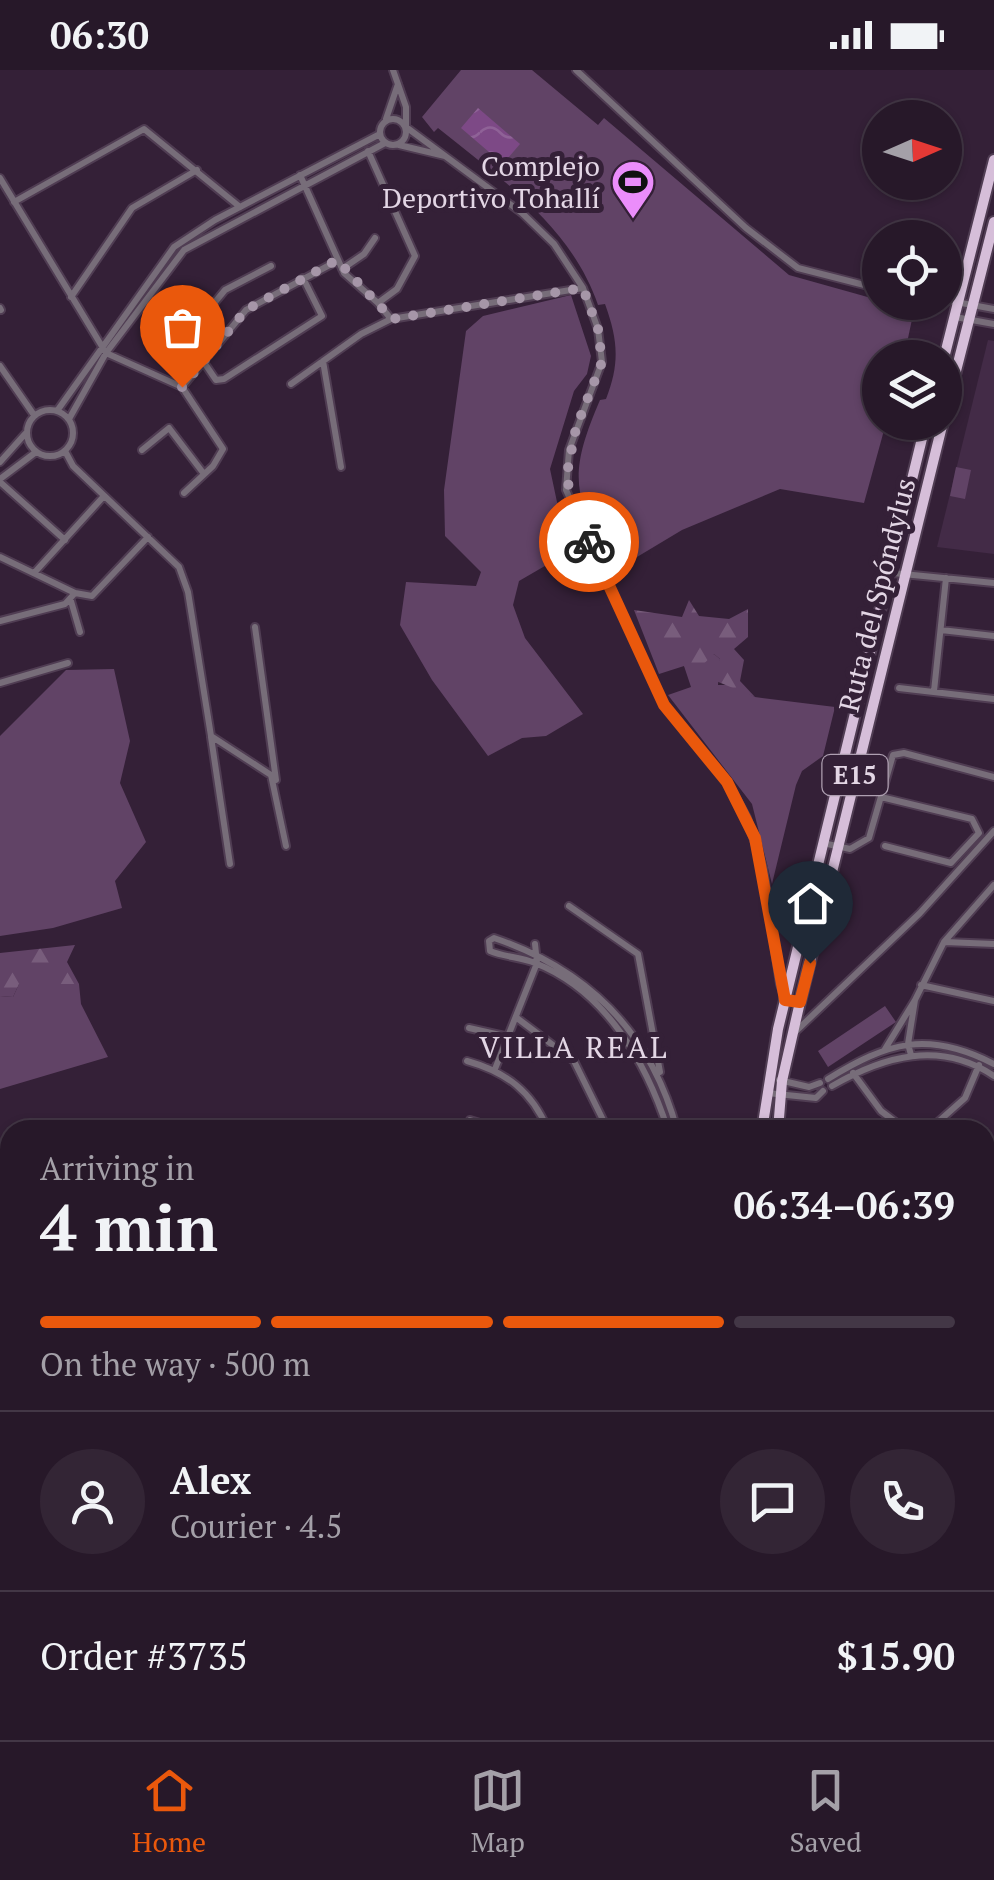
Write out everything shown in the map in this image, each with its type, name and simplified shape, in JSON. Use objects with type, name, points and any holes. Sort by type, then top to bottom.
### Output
[{"type":"highway","points":[[962,289],[994,160]]},
{"type":"highway","points":[[962,347],[994,222]]},
{"type":"highway","name":"Ruta del Spóndylus","points":[[763,1120],[785,1000],[922,440]]},
{"type":"highway","name":"Ruta del Spóndylus","points":[[779,1120],[782,1081],[800,1002],[939,440]]},
{"type":"street","points":[[392,70],[406,107],[405,139],[399,144]]},
{"type":"street","points":[[576,70],[746,228],[798,268],[862,284]]},
{"type":"street","points":[[34,415],[57,410],[162,258],[187,238],[240,207],[380,134],[398,82]]},
{"type":"street","points":[[384,122],[396,119],[522,213],[554,244],[583,288],[598,329],[602,362],[569,450],[566,490],[664,705],[727,782],[747,818],[763,868],[785,1000],[800,1002]]},
{"type":"street","points":[[14,202],[144,129],[240,207]]},
{"type":"street","points":[[380,134],[385,142]]},
{"type":"street","points":[[26,434],[36,452],[51,456],[65,451],[72,439],[69,420],[106,353],[184,250],[385,142],[451,158]]},
{"type":"street","points":[[368,152],[415,256],[397,289],[378,303]]},
{"type":"street","points":[[71,298],[132,208],[198,170]]},
{"type":"street","points":[[300,175],[342,269],[392,319]]},
{"type":"street","points":[[0,178],[106,353],[182,387],[223,449],[184,493]]},
{"type":"street","points":[[342,269],[364,254],[374,238]]},
{"type":"street","points":[[182,387],[246,310],[337,260]]},
{"type":"street","points":[[271,266],[224,290],[182,342],[183,349],[203,361],[213,376],[224,380],[322,316],[303,278]]},
{"type":"street","points":[[291,384],[392,319],[583,288]]},
{"type":"street","points":[[962,302],[994,309]]},
{"type":"street","points":[[962,318],[994,324]]},
{"type":"street","points":[[323,360],[340,467]]},
{"type":"street","points":[[0,366],[34,415]]},
{"type":"street","points":[[57,410],[69,420]]},
{"type":"street","points":[[0,462],[26,434],[34,415]]},
{"type":"street","points":[[142,450],[169,428],[204,474]]},
{"type":"street","points":[[65,451],[72,466],[175,560],[186,583],[230,864]]},
{"type":"street","points":[[36,452],[0,481],[65,540]]},
{"type":"street","points":[[35,572],[104,496]]},
{"type":"street","points":[[0,621],[73,597],[92,596],[148,536]]},
{"type":"street","points":[[0,557],[35,572],[73,597],[80,632]]},
{"type":"street","points":[[892,573],[994,583]]},
{"type":"street","points":[[934,692],[946,578]]},
{"type":"street","points":[[255,628],[286,846]]},
{"type":"street","points":[[940,630],[994,636]]},
{"type":"street","points":[[1,680],[68,663]]},
{"type":"street","points":[[898,688],[994,698]]},
{"type":"street","points":[[211,736],[268,770],[277,786]]},
{"type":"street","points":[[823,843],[863,845],[882,797],[891,760],[898,753],[994,777]]},
{"type":"street","points":[[882,797],[972,819],[979,833],[951,863],[885,846]]},
{"type":"street","points":[[793,1034],[920,913],[994,830]]},
{"type":"street","points":[[884,1046],[944,942],[994,886]]},
{"type":"street","points":[[569,906],[638,954],[666,1120]]},
{"type":"street","points":[[584,988],[536,963],[496,954],[487,946],[494,938],[536,948],[584,988],[644,1048],[662,1083]]},
{"type":"street","points":[[944,942],[994,944]]},
{"type":"street","points":[[495,1069],[536,963],[536,948]]},
{"type":"street","points":[[921,985],[994,1001]]},
{"type":"street","points":[[910,1055],[914,1000]]},
{"type":"street","points":[[517,1018],[574,1061],[603,1120]]},
{"type":"street","points":[[618,1021],[672,1120]]},
{"type":"street","points":[[468,1028],[509,1037]]},
{"type":"street","points":[[816,1098],[847,1067],[884,1046],[941,1044],[979,1061],[994,1076]]},
{"type":"street","points":[[884,1046],[888,1059]]},
{"type":"street","points":[[636,1054],[644,1048]]},
{"type":"street","points":[[769,1076],[809,1087],[826,1085],[888,1059],[910,1055],[994,1064]]},
{"type":"street","points":[[467,1061],[495,1069],[532,1099],[543,1120]]},
{"type":"street","points":[[940,1120],[965,1098],[979,1061]]},
{"type":"street","points":[[847,1067],[894,1120]]},
{"type":"street","points":[[809,1087],[816,1098]]},
{"type":"street","points":[[766,1093],[816,1098]]},
{"type":"shaded area","points":[[988,340],[994,341],[994,554],[937,547]]},
{"type":"green space","points":[[461,70],[532,70],[598,125],[604,118],[789,275],[862,295],[862,320],[912,320],[908,340],[862,340],[862,440],[881,440],[864,503],[780,489],[682,530],[612,572],[579,488],[582,450],[614,374],[615,340],[605,304],[598,305],[586,277],[552,227],[509,185],[438,128],[434,132],[422,117]]},
{"type":"green space","points":[[571,295],[591,356],[587,374],[574,391],[550,469],[557,502],[581,545],[519,581],[513,605],[525,638],[583,714],[546,736],[522,738],[488,756],[432,680],[400,625],[406,582],[476,586],[481,572],[445,536],[444,490],[466,331],[483,316]]},
{"type":"green space","points":[[956,467],[971,470],[965,499],[950,496]]},
{"type":"green space","points":[[689,600],[699,616],[729,619],[748,609],[748,637],[734,649],[744,660],[740,681],[755,697],[711,679],[720,659],[714,654],[693,674],[684,666],[659,674],[634,610],[682,617]]},
{"type":"green space","points":[[714,654],[720,659],[718,685],[732,685],[755,697],[835,707],[823,756],[802,771],[796,785],[772,884],[752,804],[668,695],[691,687],[684,666]]},
{"type":"green space","points":[[114,669],[130,741],[120,783],[146,842],[115,881],[122,908],[53,928],[0,936],[0,736],[66,670]]},
{"type":"green space","points":[[75,945],[67,962],[79,984],[19,984],[13,997],[0,996],[0,953]]},
{"type":"green space","points":[[19,984],[79,984],[81,1004],[108,1057],[0,1089],[0,996],[13,997]]},
{"type":"green space","points":[[885,1006],[896,1022],[828,1067],[818,1051]]},
{"type":"water","points":[[478,108],[520,144],[503,164],[461,128]]},
{"type":"way so far","points":[[182,387],[246,310],[337,260],[344,273],[392,319],[583,288],[598,329],[602,362],[569,450],[566,490],[589,542]]},
{"type":"place","name":"Complejo Deportivo Tohallí","points":[[633,220]]},
{"type":"district","name":"VILLA REAL","points":[[574,1048]]},
{"type":"route","points":[[589,542],[664,705],[727,782],[755,838],[785,1000],[800,1002],[810,963]]}]
